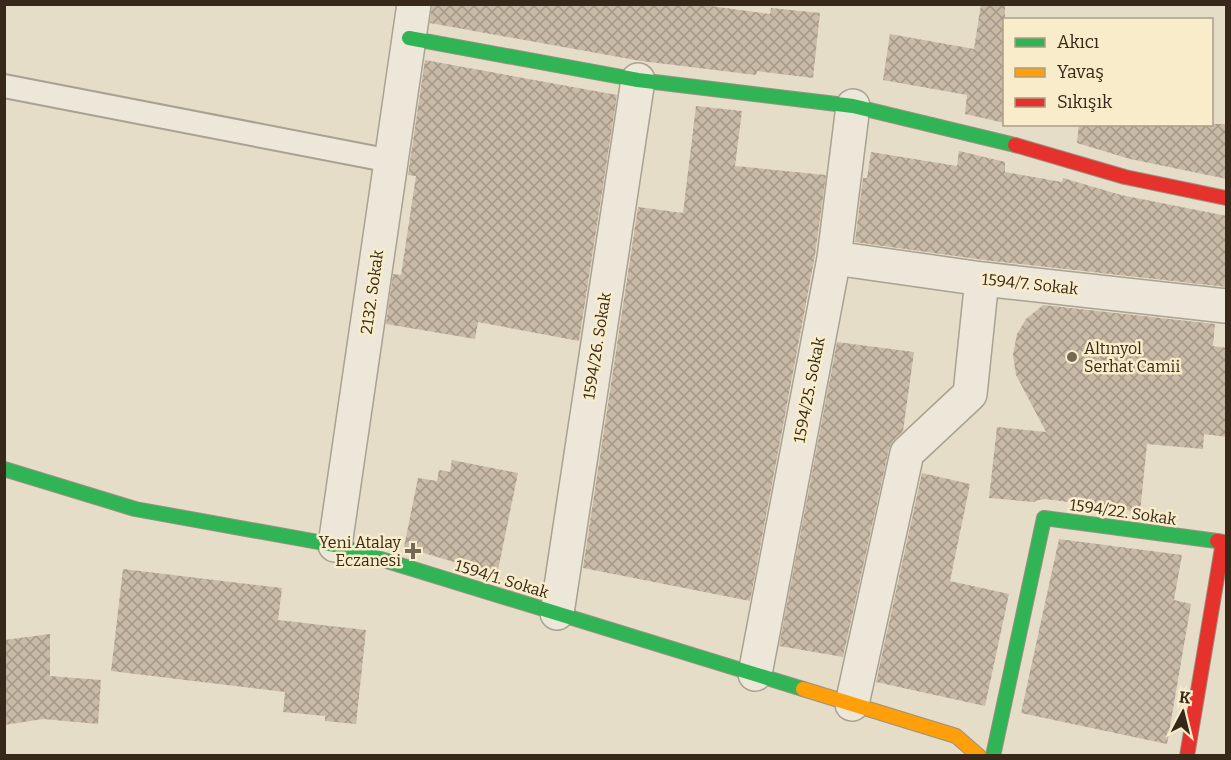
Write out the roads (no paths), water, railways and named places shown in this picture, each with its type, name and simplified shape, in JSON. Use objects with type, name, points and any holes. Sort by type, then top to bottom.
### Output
[{"type":"street","name":"2132. Sokak","points":[[335,545],[414,4]]},
{"type":"street","points":[[409,38],[638,80],[853,106],[1035,150],[1125,177],[1227,198]]},
{"type":"street","name":"1594/26. Sokak","points":[[557,613],[638,80]]},
{"type":"street","name":"1594/25. Sokak","points":[[755,674],[834,258],[853,106]]},
{"type":"street","name":"1594/7. Sokak","points":[[834,258],[982,279],[1227,306]]},
{"type":"street","points":[[852,704],[906,453],[970,394],[982,279]]},
{"type":"street","name":"1594/1. Sokak","points":[[4,470],[135,509],[335,545],[956,736],[979,756]]},
{"type":"street","name":"1594/22. Sokak","points":[[993,756],[1044,518],[1223,542],[1187,756]]},
{"type":"lane","points":[[4,86],[392,161]]},
{"type":"place","name":"Altınyol Serhat Camii","points":[[1072,357]]},
{"type":"place","name":"Yeni Atalay Eczanesi","points":[[413,551]]}]
